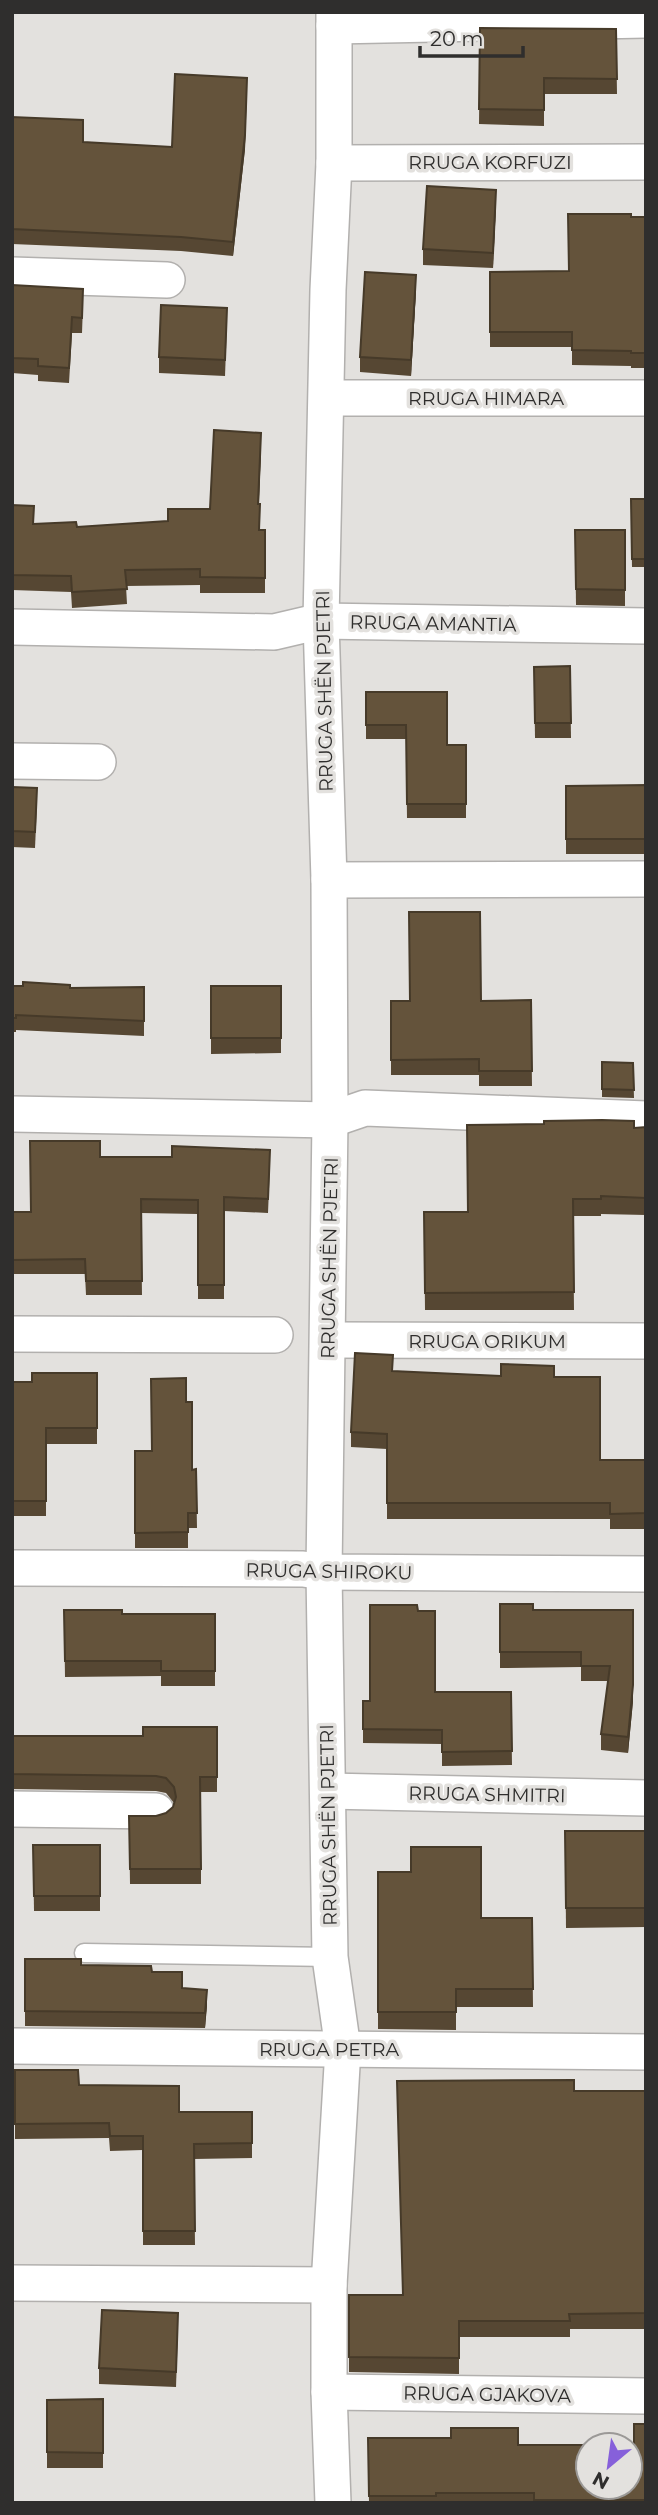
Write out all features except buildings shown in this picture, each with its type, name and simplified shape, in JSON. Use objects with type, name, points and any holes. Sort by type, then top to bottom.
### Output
[{"type":"street","points":[[334,19],[646,20]]},
{"type":"street","name":"RRUGA SHËN PJETRI","points":[[333,2503],[329,2285],[343,2049],[330,1957],[328,1791],[302,1570],[328,1340],[329,880],[321,621],[328,290],[334,163],[334,19]]},
{"type":"street","name":"RRUGA KORFUZI","points":[[334,163],[646,162]]},
{"type":"street","points":[[12,275],[167,280]]},
{"type":"street","name":"RRUGA HIMARA","points":[[327,398],[646,398]]},
{"type":"street","name":"RRUGA AMANTIA","points":[[12,627],[274,632],[321,621],[646,626]]},
{"type":"street","points":[[12,761],[98,762]]},
{"type":"street","points":[[329,880],[646,879]]},
{"type":"street","points":[[12,1114],[330,1119],[365,1108],[646,1119]]},
{"type":"street","points":[[12,1334],[275,1335]]},
{"type":"street","name":"RRUGA ORIKUM","points":[[328,1340],[646,1341]]},
{"type":"street","name":"RRUGA SHIROKU","points":[[12,1568],[646,1574]]},
{"type":"street","name":"RRUGA SHMITRI","points":[[328,1791],[646,1798]]},
{"type":"street","points":[[12,1809],[156,1811]]},
{"type":"street","name":"RRUGA PETRA","points":[[12,2046],[646,2052]]},
{"type":"street","points":[[12,2283],[329,2285]]},
{"type":"street","name":"RRUGA GJAKOVA","points":[[329,2392],[646,2396]]},
{"type":"lane","points":[[84,1953],[330,1957]]}]
